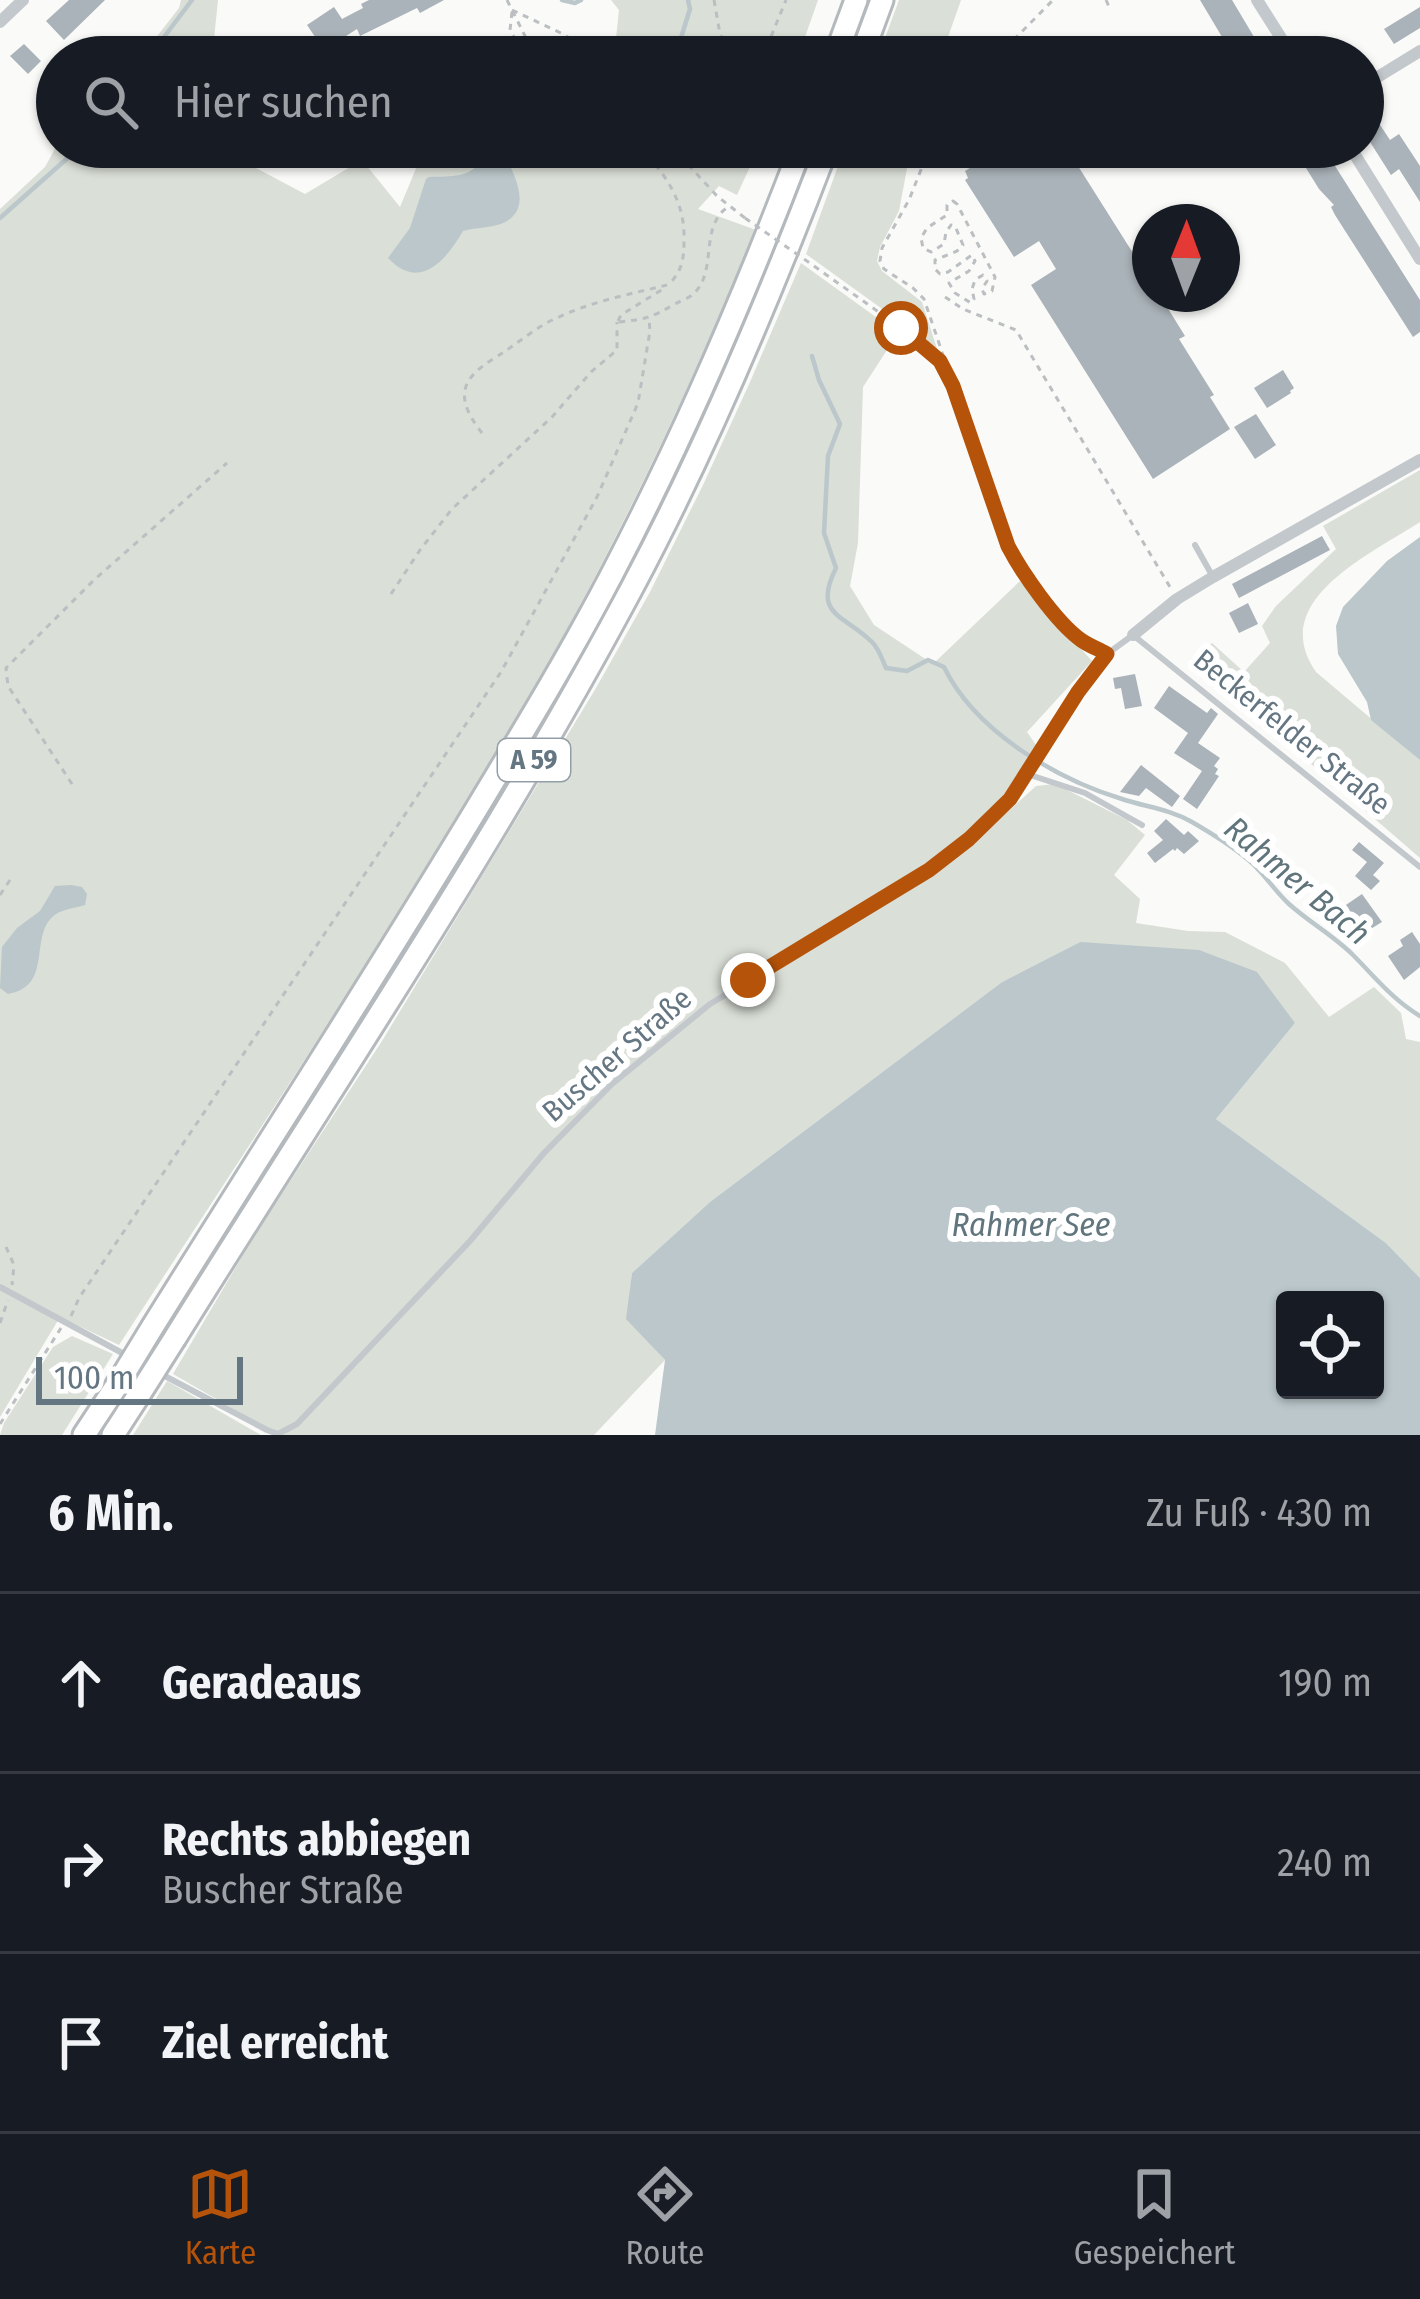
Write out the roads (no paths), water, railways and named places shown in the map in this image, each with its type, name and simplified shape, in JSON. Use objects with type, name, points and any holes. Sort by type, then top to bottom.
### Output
[{"type":"highway","points":[[843,36],[856,0]]},
{"type":"highway","points":[[869,36],[882,0]]},
{"type":"highway","name":"A 59","points":[[84,1435],[358,1004],[557,674],[664,472],[793,168]]},
{"type":"highway","name":"A 59","points":[[113,1435],[380,1015],[612,625],[734,377],[819,168]]},
{"type":"street","points":[[0,22],[22,0]]},
{"type":"street","points":[[1257,0],[1280,36]]},
{"type":"street","points":[[1384,73],[1420,51]]},
{"type":"street","points":[[1362,168],[1420,259]]},
{"type":"street","name":"Buscher Straße","points":[[1133,635],[1213,577],[1420,460]]},
{"type":"lane","points":[[1195,545],[1213,577]]},
{"type":"lane","name":"Buscher Straße","points":[[0,1287],[267,1430],[278,1434],[289,1430],[470,1241],[564,1130],[612,1084],[710,1004],[944,860],[1010,799],[1107,654],[1133,635]]},
{"type":"lane","name":"Beckerfelder Straße","points":[[1133,635],[1420,867]]},
{"type":"lane","points":[[1027,774],[1085,793],[1142,825]]},
{"type":"water","points":[[473,168],[511,168],[520,196],[514,215],[493,226],[463,231],[431,268],[411,272],[400,268],[388,258],[410,228],[426,179]]},
{"type":"water","points":[[1420,537],[1420,760],[1371,720],[1367,702],[1338,654],[1336,626],[1343,607],[1387,561]]},
{"type":"water","points":[[55,886],[82,887],[87,894],[85,905],[59,912],[48,923],[31,981],[8,994],[0,988],[2,947],[40,911]]},
{"type":"water","name":"Rahmer See","points":[[1080,942],[1199,950],[1257,972],[1295,1023],[1216,1119],[1386,1243],[1420,1278],[1420,1435],[655,1435],[665,1360],[626,1319],[632,1273],[710,1202],[1002,982]]},
{"type":"waterway","points":[[165,36],[192,0]]},
{"type":"waterway","points":[[562,0],[581,0]]},
{"type":"waterway","name":"Rahmer Bach","points":[[682,36],[688,0]]},
{"type":"waterway","points":[[0,218],[56,168]]},
{"type":"waterway","name":"Rahmer Bach","points":[[812,356],[840,424],[828,456],[824,533],[836,568],[828,596],[834,612],[872,642],[886,668],[907,671],[928,660],[944,667],[976,712],[1045,765],[1097,790],[1183,818],[1231,846],[1289,904],[1420,1016]]}]
